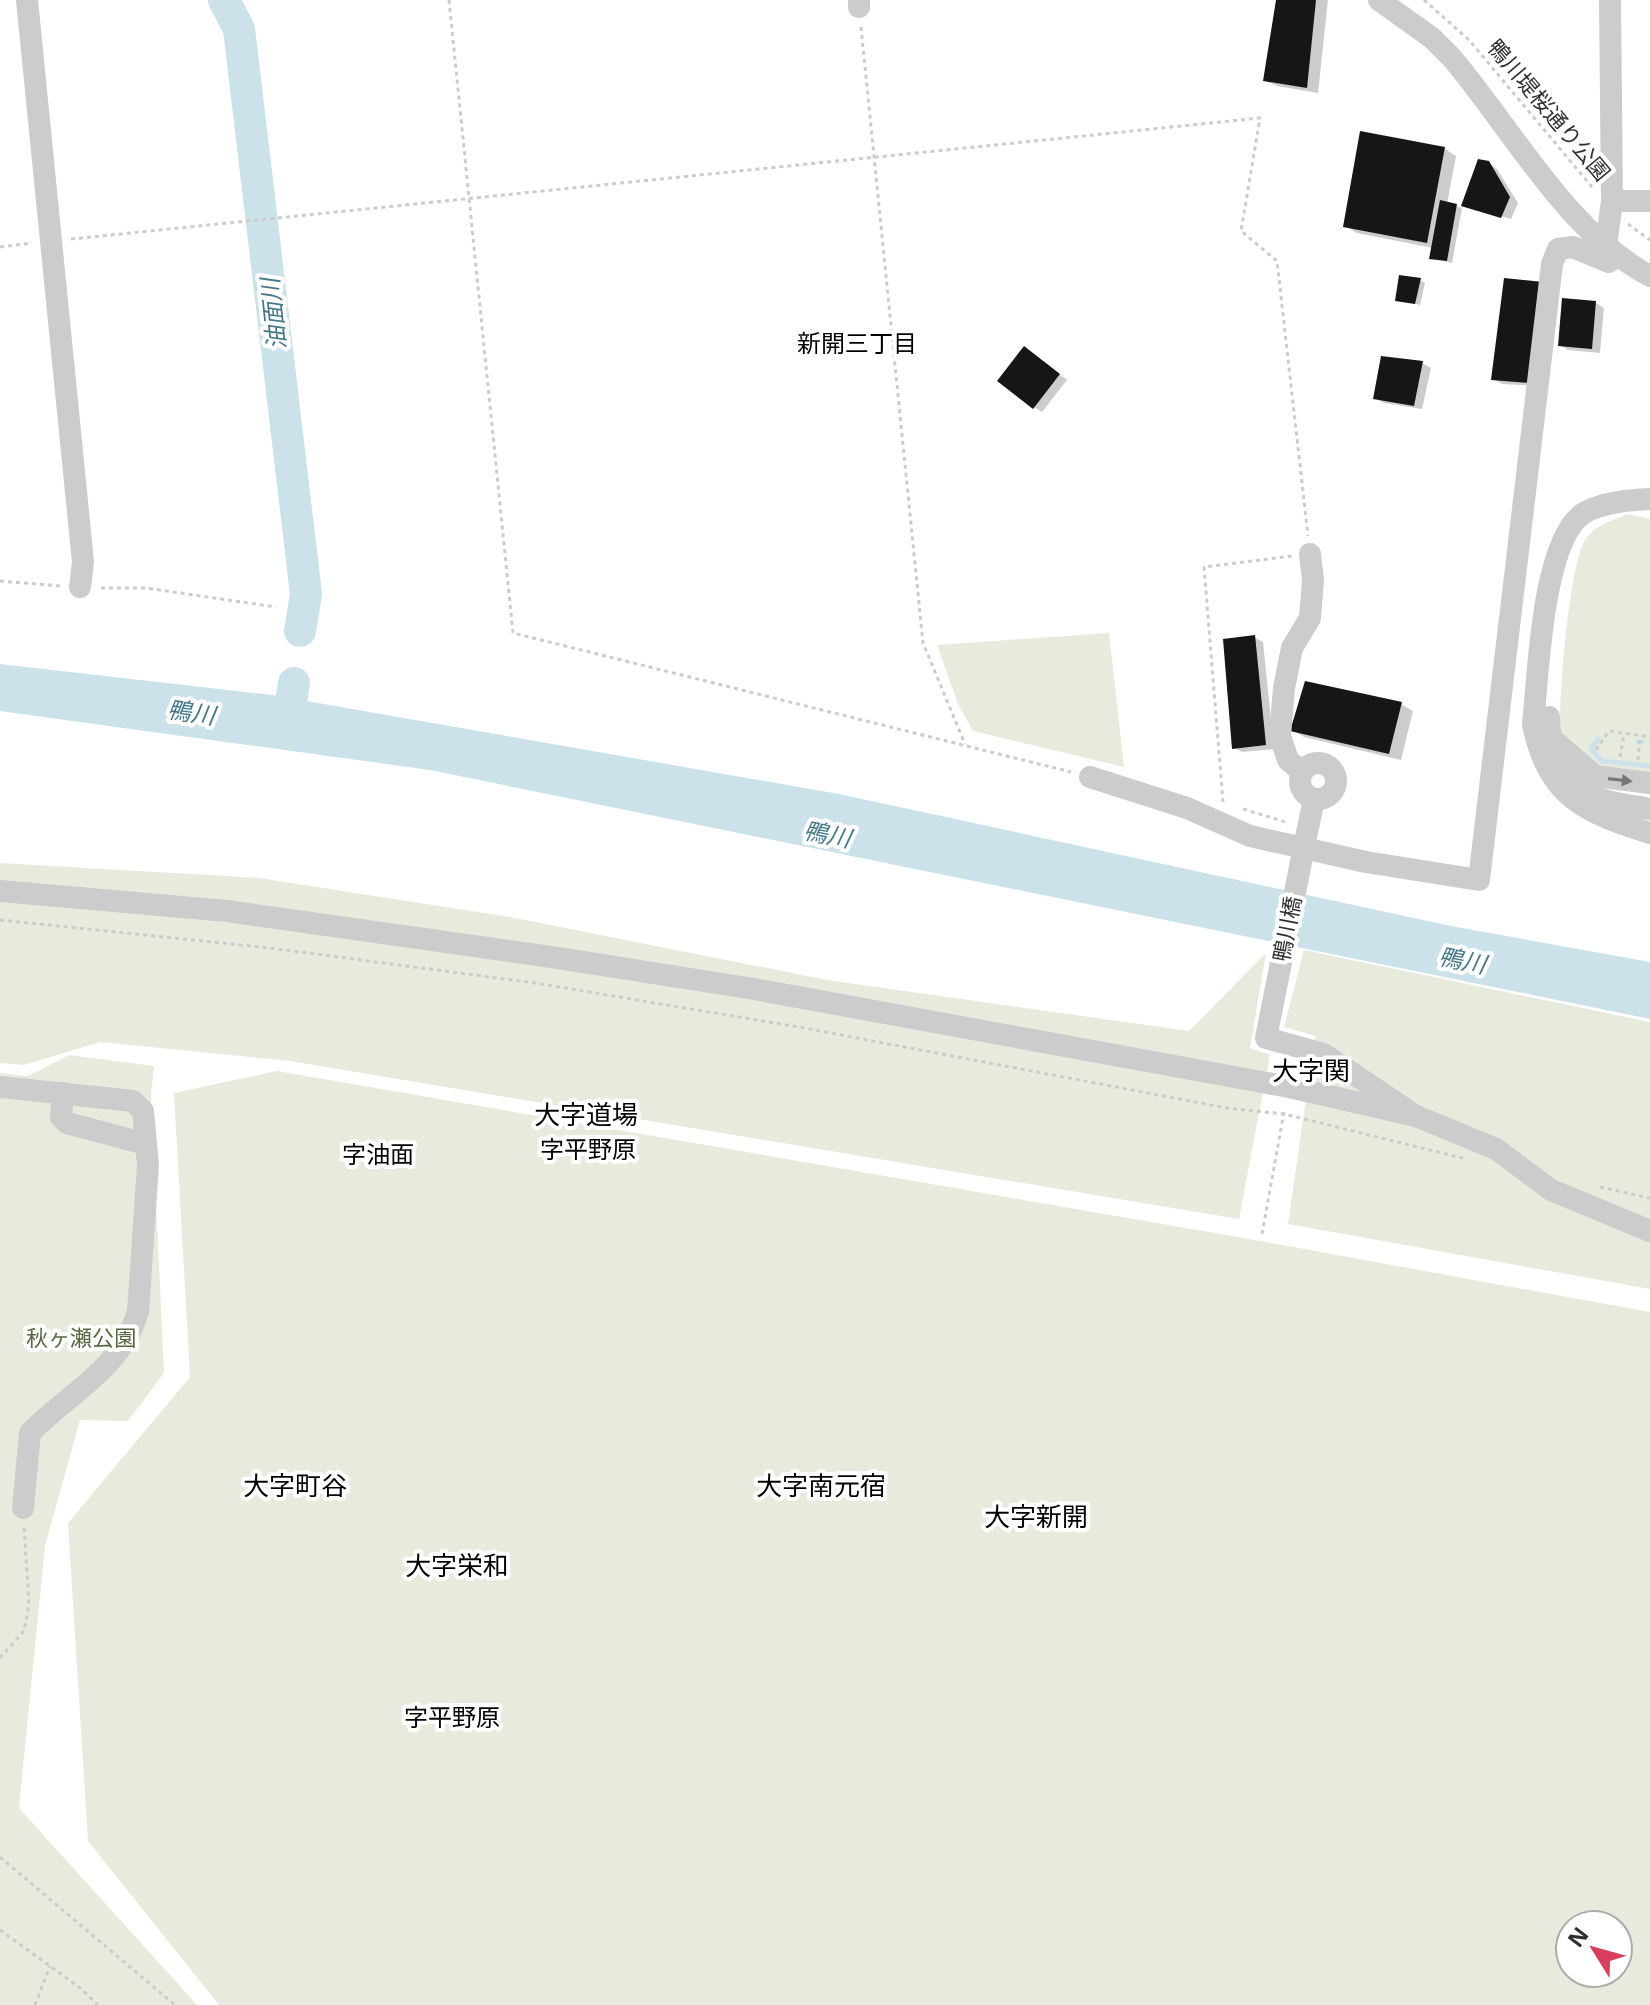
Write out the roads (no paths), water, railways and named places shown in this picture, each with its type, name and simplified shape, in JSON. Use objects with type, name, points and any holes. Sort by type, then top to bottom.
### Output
[{"type":"street","points":[[27,0],[83,562],[80,587]]},
{"type":"street","points":[[1379,0],[1432,38],[1452,58],[1573,213],[1611,251],[1650,276]]},
{"type":"street","points":[[1090,777],[1187,808],[1250,836],[1304,849],[1479,880],[1552,264],[1558,249],[1573,247],[1609,262],[1611,251],[1610,0]]},
{"type":"street","points":[[1611,205],[1650,201]]},
{"type":"street","points":[[1650,499],[1623,501],[1584,513],[1556,550],[1533,725],[1539,753],[1557,787],[1589,812],[1650,833]]},
{"type":"street","points":[[1650,509],[1635,507],[1608,514],[1586,527],[1567,555],[1553,669],[1550,737],[1565,771],[1588,794],[1650,809]]},
{"type":"street","points":[[1302,772],[1288,760],[1280,736],[1284,688],[1292,648],[1310,618],[1313,580],[1310,554]]},
{"type":"street","points":[[1550,737],[1595,776],[1650,783]]},
{"type":"street","points":[[1311,764],[1322,764],[1335,775],[1332,793],[1314,804],[1301,789],[1302,772],[1311,764]]},
{"type":"street","name":"鴨川橋","points":[[1314,804],[1266,1038],[1324,1054],[1416,1116]]},
{"type":"street","points":[[0,891],[227,911],[558,958],[769,992],[1289,1087],[1416,1116],[1496,1149],[1551,1190],[1650,1231]]},
{"type":"street","points":[[0,1087],[133,1101],[143,1111],[146,1144],[138,1312],[131,1334],[100,1373],[30,1433],[23,1508]]},
{"type":"street","points":[[63,1093],[61,1117],[67,1123],[146,1144]]},
{"type":"water","name":"鴨川","points":[[0,664],[272,695],[839,794],[1451,926],[1650,962],[1650,1019],[430,770],[0,711]]},
{"type":"waterway","name":"油面川","points":[[224,0],[239,29],[306,594],[300,631]]},
{"type":"waterway","name":"油面川","points":[[287,727],[294,683]]},
{"type":"waterway","points":[[1598,739],[1591,749],[1602,761],[1650,766]]},
{"type":"waterway","points":[[1638,742],[1643,742]]},
{"type":"district","name":"新開三丁目","points":[[857,344]]},
{"type":"district","name":"大字関","points":[[1311,1071]]},
{"type":"district","name":"大字道場","points":[[586,1115]]},
{"type":"district","name":"字平野原","points":[[588,1150]]},
{"type":"district","name":"字油面","points":[[378,1155]]},
{"type":"district","name":"大字町谷","points":[[295,1486]]},
{"type":"district","name":"大字南元宿","points":[[821,1486]]},
{"type":"district","name":"大字新開","points":[[1036,1517]]},
{"type":"district","name":"大字栄和","points":[[457,1566]]},
{"type":"district","name":"字平野原","points":[[452,1718]]},
{"type":"park label","name":"秋ヶ瀬公園","points":[[81,1338]]}]
